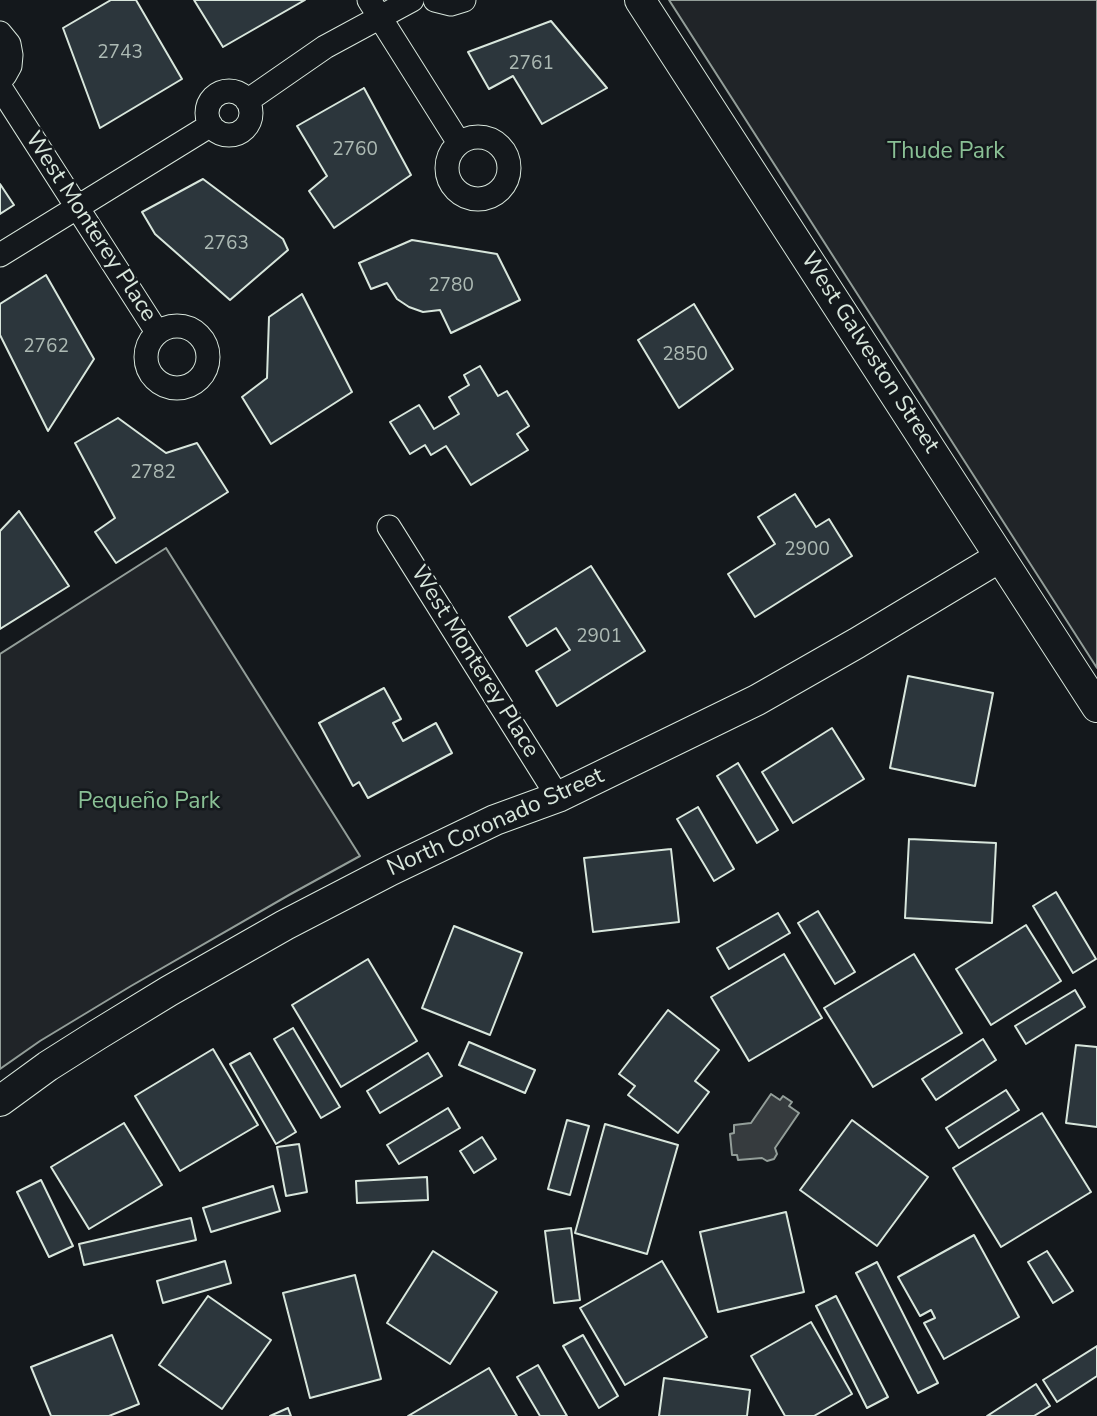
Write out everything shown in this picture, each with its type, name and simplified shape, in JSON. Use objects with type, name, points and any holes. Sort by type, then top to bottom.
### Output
[{"type":"street","points":[[247,101],[374,9],[412,0]]},
{"type":"street","points":[[435,0],[451,4],[464,0]]},
{"type":"street","name":"West Galveston Street","points":[[640,0],[1097,707]]},
{"type":"street","points":[[374,9],[459,143]]},
{"type":"street","points":[[0,33],[9,44],[11,55],[10,66],[0,80]]},
{"type":"street","name":"West Monterey Place","points":[[0,87],[158,332]]},
{"type":"street","points":[[229,91],[247,101],[251,115],[244,129],[230,135],[216,131],[211,125],[208,106],[216,95],[229,91]]},
{"type":"street","points":[[0,255],[211,125]]},
{"type":"street","name":"West Monterey Place","points":[[389,527],[558,797]]},
{"type":"street","name":"North Coronado Street","points":[[0,1101],[97,1035],[285,925],[354,888],[495,820],[558,797],[757,699],[857,643],[1000,557]]},
{"type":"green space","name":"Thude Park","points":[[669,0],[1097,0],[1097,668]]},
{"type":"green space","name":"Pequeño Park","points":[[166,548],[360,856],[131,986],[40,1041],[0,1069],[0,654]]},
{"type":"shaded area","points":[[771,1094],[780,1100],[783,1096],[792,1102],[789,1106],[799,1113],[775,1148],[777,1154],[774,1159],[738,1160],[737,1155],[732,1155],[730,1134],[734,1133],[734,1125],[751,1123]]},
{"type":"building","points":[[111,0],[136,0],[182,79],[100,128],[63,28]]},
{"type":"building","points":[[194,0],[305,0],[223,47]]},
{"type":"building","points":[[551,21],[607,88],[542,124],[513,76],[489,89],[468,52]]},
{"type":"building","points":[[364,88],[411,175],[334,228],[309,191],[327,176],[297,126]]},
{"type":"building","points":[[203,179],[283,239],[288,250],[230,300],[155,234],[142,212]]},
{"type":"building","points":[[0,184],[14,205],[0,214]]},
{"type":"building","points":[[412,240],[497,254],[520,300],[451,333],[440,310],[423,312],[409,307],[397,299],[387,283],[371,289],[359,263]]},
{"type":"building","points":[[46,275],[94,359],[48,431],[0,335],[0,304]]},
{"type":"building","points":[[302,294],[352,392],[271,444],[242,397],[267,378],[269,317]]},
{"type":"building","points":[[694,304],[733,369],[679,408],[638,340]]},
{"type":"building","points":[[480,366],[498,396],[507,391],[529,426],[517,434],[528,450],[471,485],[446,446],[431,455],[425,445],[410,454],[390,422],[419,405],[434,429],[459,414],[449,397],[469,385],[464,375]]},
{"type":"building","points":[[118,418],[166,453],[197,443],[228,492],[116,563],[95,532],[115,518],[75,443]]},
{"type":"building","points":[[795,494],[816,527],[829,519],[852,556],[755,617],[728,574],[775,544],[758,517]]},
{"type":"building","points":[[19,511],[69,586],[0,629],[0,531]]},
{"type":"building","points":[[591,566],[645,651],[557,706],[536,671],[570,650],[556,628],[527,646],[509,617]]},
{"type":"building","points":[[908,676],[993,693],[975,786],[890,768]]},
{"type":"building","points":[[384,688],[401,719],[393,723],[403,741],[436,723],[452,753],[368,798],[359,782],[353,786],[319,723]]},
{"type":"building","points":[[832,728],[864,779],[793,823],[762,772]]},
{"type":"building","points":[[738,763],[778,830],[757,843],[717,776]]},
{"type":"building","points":[[698,807],[734,869],[714,881],[677,819]]},
{"type":"building","points":[[909,839],[996,843],[992,923],[905,918]]},
{"type":"building","points":[[671,849],[679,922],[593,932],[584,858]]},
{"type":"building","points":[[1056,892],[1096,959],[1073,973],[1033,906]]},
{"type":"building","points":[[818,911],[855,972],[835,984],[798,923]]},
{"type":"building","points":[[778,913],[790,933],[729,969],[717,948]]},
{"type":"building","points":[[1026,925],[1061,981],[991,1025],[956,969]]},
{"type":"building","points":[[454,926],[522,953],[490,1035],[422,1008]]},
{"type":"building","points":[[784,954],[822,1018],[749,1061],[711,997]]},
{"type":"building","points":[[914,954],[962,1033],[873,1087],[824,1008]]},
{"type":"building","points":[[368,959],[417,1041],[341,1087],[292,1005]]},
{"type":"building","points":[[1075,990],[1085,1007],[1026,1044],[1015,1026]]},
{"type":"building","points":[[668,1010],[719,1050],[695,1081],[709,1092],[678,1133],[628,1095],[635,1086],[619,1074]]},
{"type":"building","points":[[293,1028],[340,1107],[321,1118],[274,1039]]},
{"type":"building","points":[[983,1039],[996,1060],[936,1100],[922,1079]]},
{"type":"building","points":[[469,1042],[535,1070],[525,1093],[459,1065]]},
{"type":"building","points":[[1076,1045],[1097,1047],[1097,1127],[1066,1123]]},
{"type":"building","points":[[213,1049],[258,1125],[180,1171],[135,1096]]},
{"type":"building","points":[[250,1053],[296,1132],[276,1144],[230,1064]]},
{"type":"building","points":[[428,1053],[442,1076],[380,1113],[367,1091]]},
{"type":"building","points":[[1006,1090],[1019,1110],[959,1148],[946,1128]]},
{"type":"building","points":[[448,1108],[460,1128],[399,1164],[387,1145]]},
{"type":"building","points":[[1042,1113],[1091,1192],[1001,1247],[953,1168]]},
{"type":"building","points":[[567,1120],[589,1126],[570,1195],[548,1189]]},
{"type":"building","points":[[852,1120],[928,1177],[877,1246],[800,1190]]},
{"type":"building","points":[[124,1123],[162,1185],[89,1229],[51,1167]]},
{"type":"building","points":[[605,1124],[678,1145],[647,1254],[575,1233]]},
{"type":"building","points":[[482,1137],[496,1159],[474,1173],[460,1151]]},
{"type":"building","points":[[299,1144],[307,1192],[286,1196],[277,1147]]},
{"type":"building","points":[[427,1177],[428,1200],[357,1203],[356,1181]]},
{"type":"building","points":[[41,1180],[73,1246],[49,1257],[17,1192]]},
{"type":"building","points":[[273,1186],[280,1211],[211,1232],[203,1208]]},
{"type":"building","points":[[786,1212],[804,1292],[718,1312],[700,1232]]},
{"type":"building","points":[[191,1218],[196,1240],[84,1265],[79,1244]]},
{"type":"building","points":[[571,1228],[580,1300],[554,1303],[545,1231]]},
{"type":"building","points":[[974,1235],[1019,1317],[944,1359],[924,1323],[935,1318],[931,1310],[920,1316],[898,1277]]},
{"type":"building","points":[[433,1251],[497,1292],[450,1364],[387,1323]]},
{"type":"building","points":[[1047,1251],[1073,1291],[1053,1303],[1028,1262]]},
{"type":"building","points":[[225,1261],[231,1283],[163,1303],[157,1281]]},
{"type":"building","points":[[662,1261],[707,1337],[625,1385],[580,1308]]},
{"type":"building","points":[[877,1262],[938,1383],[918,1393],[856,1273]]},
{"type":"building","points":[[355,1275],[381,1379],[310,1398],[283,1293]]},
{"type":"building","points":[[208,1296],[271,1340],[222,1409],[159,1365]]},
{"type":"building","points":[[836,1296],[888,1397],[867,1408],[816,1306]]},
{"type":"building","points":[[811,1322],[852,1394],[814,1416],[785,1416],[751,1356]]},
{"type":"building","points":[[112,1335],[139,1404],[109,1416],[51,1416],[31,1367]]},
{"type":"building","points":[[583,1335],[618,1396],[599,1408],[563,1346]]},
{"type":"building","points":[[1097,1346],[1097,1376],[1057,1402],[1043,1380]]},
{"type":"building","points":[[538,1365],[567,1416],[540,1416],[517,1377]]},
{"type":"building","points":[[489,1368],[517,1416],[408,1416]]},
{"type":"building","points":[[664,1378],[750,1390],[747,1416],[659,1416]]},
{"type":"building","points":[[1036,1384],[1050,1406],[1034,1416],[987,1416]]},
{"type":"building","points":[[288,1408],[291,1416],[270,1416]]}]
